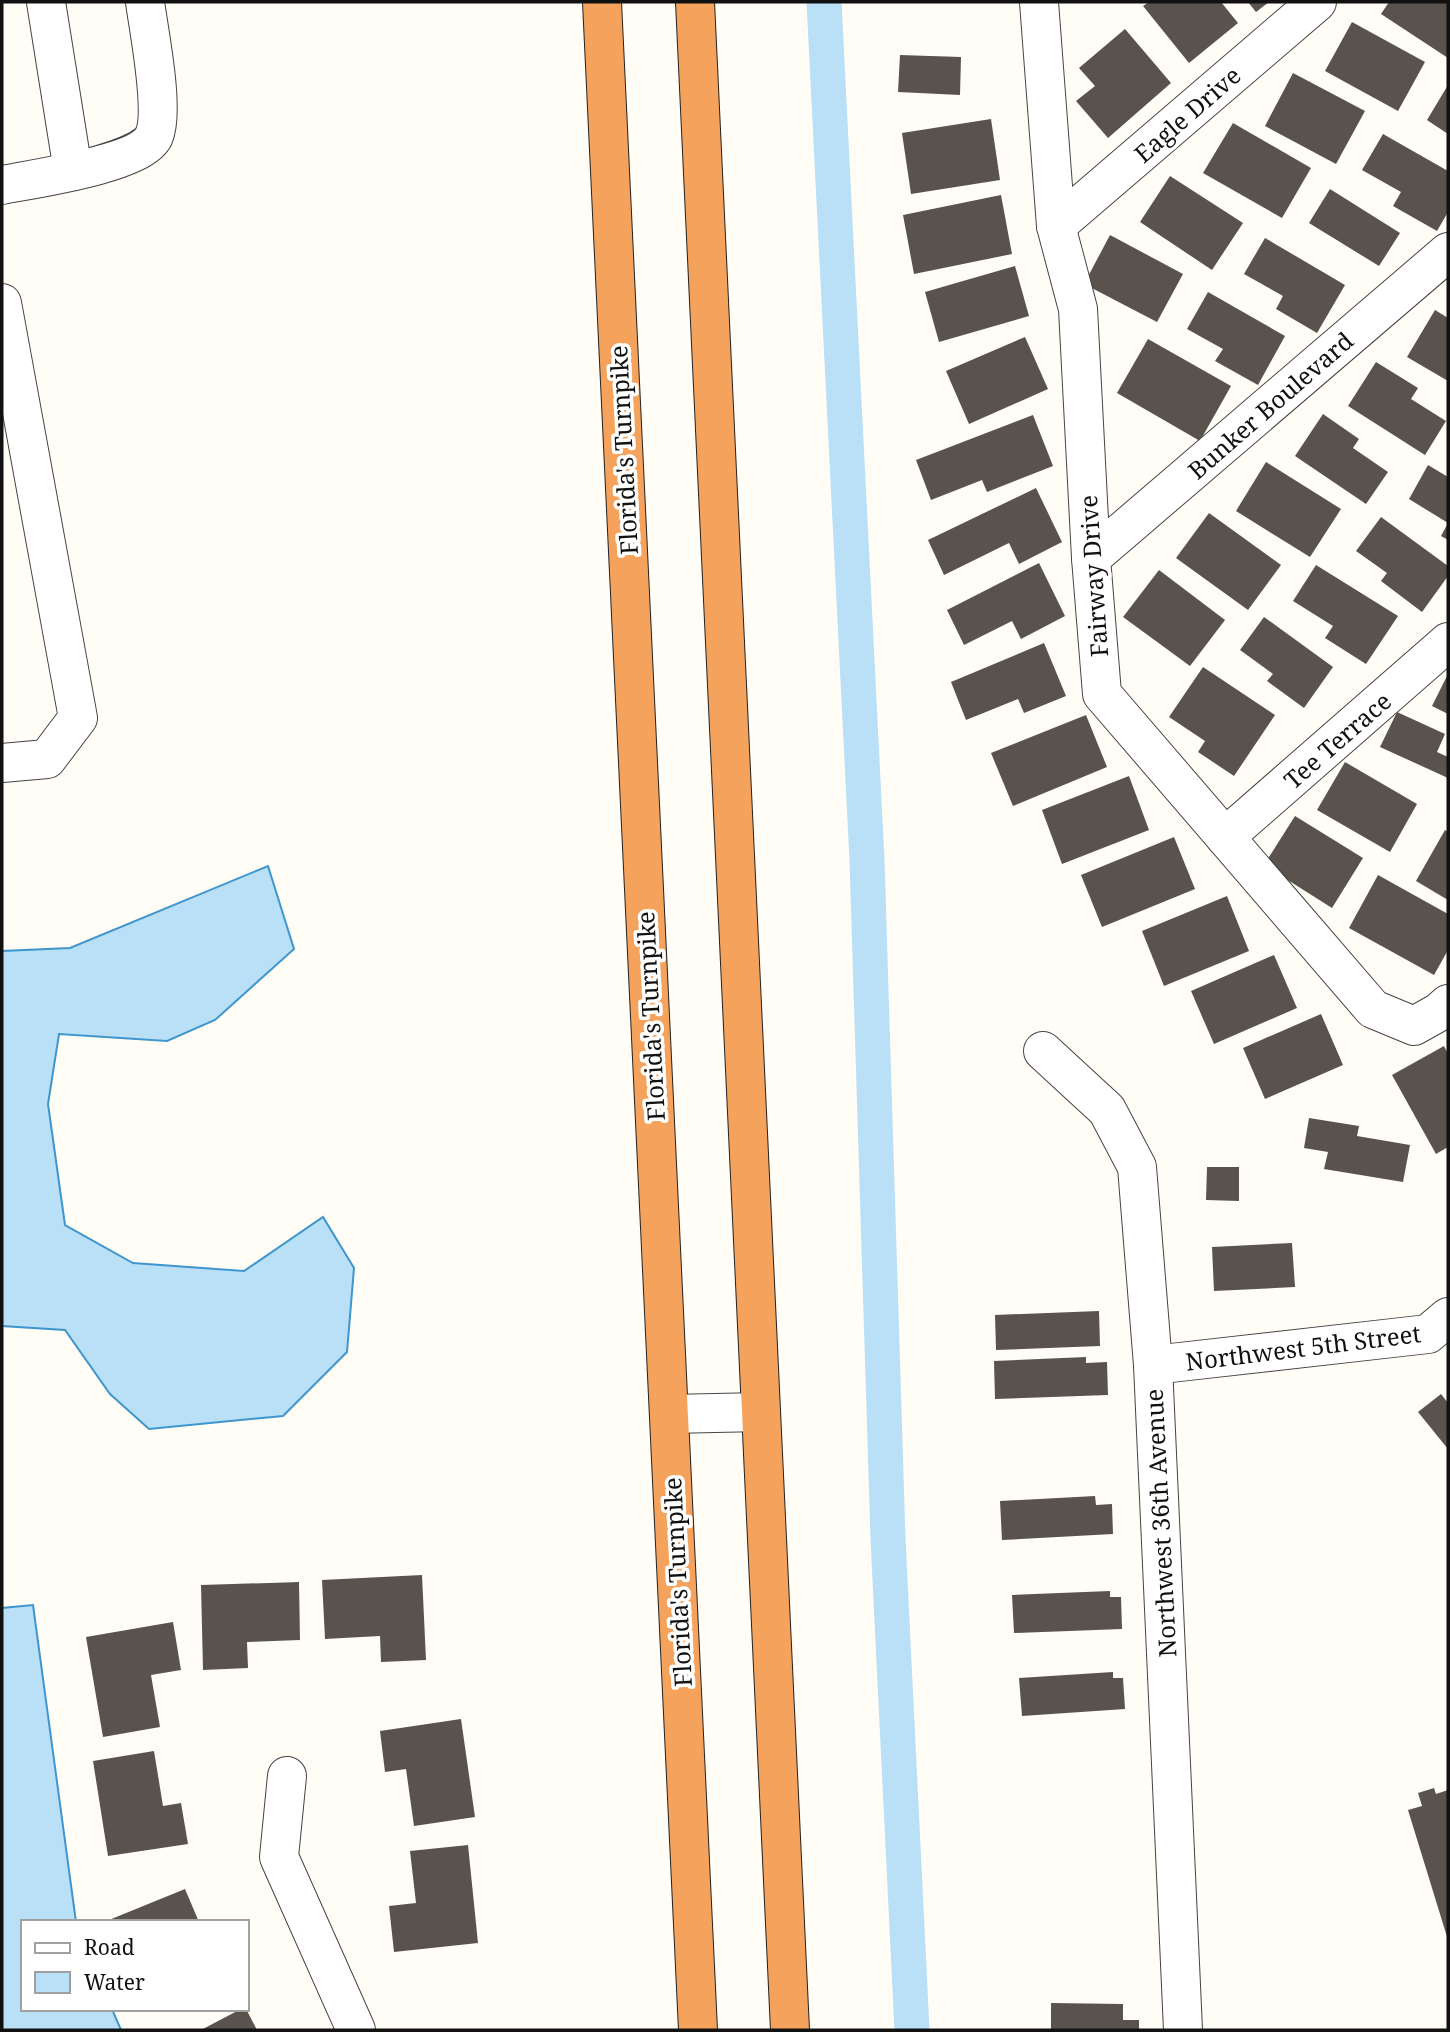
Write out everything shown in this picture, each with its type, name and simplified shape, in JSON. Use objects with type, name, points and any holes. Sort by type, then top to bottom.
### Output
[{"type":"highway","name":"Florida's Turnpike","points":[[602,2],[698,2030]]},
{"type":"highway","points":[[695,2],[790,2030]]},
{"type":"street","points":[[46,2],[73,171]]},
{"type":"street","points":[[2,185],[73,171],[131,154],[150,142],[155,133],[157,117],[145,2]]},
{"type":"street","name":"Fairway Drive","points":[[1039,2],[1056,226],[1078,310],[1091,558],[1102,694],[1373,1009],[1414,1026],[1448,1004]]},
{"type":"street","name":"Eagle Drive","points":[[1056,226],[1317,2]]},
{"type":"street","name":"Bunker Boulevard","points":[[1091,558],[1448,251]]},
{"type":"street","points":[[2,303],[78,718],[47,759],[2,763]]},
{"type":"street","name":"Tee Terrace","points":[[1225,837],[1448,642]]},
{"type":"street","name":"Northwest 36th Avenue","points":[[1043,1051],[1107,1110],[1137,1167],[1153,1366],[1183,2030]]},
{"type":"street","name":"Northwest 5th Street","points":[[1153,1366],[1428,1334],[1448,1317]]},
{"type":"street","points":[[668,1414],[761,1412]]},
{"type":"street","points":[[287,1776],[279,1857],[356,2030]]},
{"type":"water","points":[[268,866],[294,949],[215,1020],[167,1041],[59,1034],[48,1104],[65,1225],[133,1263],[244,1271],[323,1217],[354,1268],[347,1352],[283,1416],[149,1429],[110,1394],[65,1330],[2,1326],[2,951],[70,948]]},
{"type":"water","points":[[33,1605],[76,1920],[21,1920],[21,2011],[113,2011],[121,2030],[2,2030],[2,1608]]},
{"type":"building","points":[[1149,2],[1221,2],[1238,23],[1189,63],[1143,6]]},
{"type":"building","points":[[1248,2],[1269,2],[1256,12]]},
{"type":"building","points":[[1389,2],[1448,2],[1448,58],[1381,14]]},
{"type":"building","points":[[1352,22],[1425,62],[1398,111],[1325,71]]},
{"type":"building","points":[[1125,29],[1171,83],[1108,138],[1076,101],[1095,86],[1079,68]]},
{"type":"building","points":[[900,55],[961,57],[960,95],[898,92]]},
{"type":"building","points":[[1293,73],[1365,111],[1336,164],[1265,126]]},
{"type":"building","points":[[1448,85],[1448,134],[1427,120]]},
{"type":"building","points":[[991,119],[1000,180],[911,194],[902,133]]},
{"type":"building","points":[[1233,123],[1311,168],[1282,218],[1203,173]]},
{"type":"building","points":[[1383,134],[1448,171],[1448,212],[1437,231],[1393,206],[1401,192],[1362,170]]},
{"type":"building","points":[[1170,176],[1243,223],[1212,270],[1140,222]]},
{"type":"building","points":[[1330,189],[1400,233],[1379,266],[1309,223]]},
{"type":"building","points":[[1001,195],[1012,254],[914,274],[903,215]]},
{"type":"building","points":[[1110,235],[1183,274],[1157,322],[1084,284]]},
{"type":"building","points":[[1265,238],[1345,285],[1317,333],[1276,309],[1283,296],[1244,274]]},
{"type":"building","points":[[1015,266],[1029,316],[939,342],[925,292]]},
{"type":"building","points":[[1208,292],[1285,336],[1258,385],[1215,361],[1223,349],[1187,329]]},
{"type":"building","points":[[1435,310],[1448,318],[1448,381],[1407,357]]},
{"type":"building","points":[[1025,337],[1048,389],[969,424],[946,371]]},
{"type":"building","points":[[1148,339],[1231,386],[1200,441],[1117,393]]},
{"type":"building","points":[[1376,362],[1418,388],[1411,399],[1446,421],[1425,455],[1348,406]]},
{"type":"building","points":[[1323,414],[1359,439],[1353,448],[1388,472],[1366,504],[1295,456]]},
{"type":"building","points":[[1033,415],[1053,466],[987,492],[982,480],[931,500],[916,460]]},
{"type":"building","points":[[1266,462],[1341,509],[1310,557],[1236,511]]},
{"type":"building","points":[[1428,465],[1448,477],[1448,523],[1409,499]]},
{"type":"building","points":[[1036,488],[1062,542],[1019,564],[1009,543],[944,575],[928,540]]},
{"type":"building","points":[[1209,513],[1281,565],[1248,610],[1176,558]]},
{"type":"building","points":[[1381,517],[1448,566],[1448,576],[1422,612],[1381,581],[1387,573],[1356,551]]},
{"type":"building","points":[[1448,523],[1448,540],[1441,536]]},
{"type":"building","points":[[1039,563],[1065,616],[1021,639],[1012,621],[964,645],[947,610]]},
{"type":"building","points":[[1316,565],[1398,616],[1366,664],[1325,638],[1333,626],[1293,601]]},
{"type":"building","points":[[1159,570],[1225,620],[1190,666],[1123,617]]},
{"type":"building","points":[[1264,617],[1333,667],[1304,708],[1267,681],[1273,674],[1240,650]]},
{"type":"building","points":[[1044,643],[1066,696],[1024,713],[1018,699],[966,720],[951,682]]},
{"type":"building","points":[[1203,667],[1275,715],[1234,776],[1198,752],[1205,741],[1169,717]]},
{"type":"building","points":[[1448,674],[1448,714],[1432,706]]},
{"type":"building","points":[[1397,712],[1445,734],[1437,752],[1448,757],[1448,778],[1380,747]]},
{"type":"building","points":[[1086,715],[1107,767],[1013,806],[991,753]]},
{"type":"building","points":[[1345,762],[1417,804],[1390,852],[1317,810]]},
{"type":"building","points":[[1129,776],[1149,830],[1062,864],[1042,810]]},
{"type":"building","points":[[1295,816],[1363,858],[1332,908],[1264,865]]},
{"type":"building","points":[[1445,830],[1448,832],[1448,900],[1416,881]]},
{"type":"building","points":[[1174,837],[1195,889],[1102,927],[1081,875]]},
{"type":"building","points":[[1378,875],[1448,914],[1448,950],[1434,975],[1349,928]]},
{"type":"building","points":[[1227,896],[1249,951],[1164,986],[1142,931]]},
{"type":"building","points":[[1274,955],[1297,1008],[1214,1044],[1191,991]]},
{"type":"building","points":[[1321,1014],[1343,1065],[1265,1099],[1243,1048]]},
{"type":"building","points":[[1444,1046],[1448,1054],[1448,1147],[1436,1154],[1392,1075]]},
{"type":"building","points":[[1309,1118],[1359,1126],[1357,1136],[1410,1145],[1403,1182],[1324,1169],[1328,1152],[1304,1148]]},
{"type":"building","points":[[1207,1167],[1239,1167],[1239,1201],[1206,1200]]},
{"type":"building","points":[[1292,1243],[1295,1287],[1214,1291],[1212,1247]]},
{"type":"building","points":[[1099,1311],[1100,1346],[996,1350],[995,1315]]},
{"type":"building","points":[[1086,1357],[1086,1363],[1107,1362],[1108,1395],[995,1399],[994,1361]]},
{"type":"building","points":[[1441,1394],[1448,1403],[1448,1449],[1418,1412]]},
{"type":"building","points":[[1095,1496],[1096,1505],[1112,1504],[1113,1534],[1002,1540],[1000,1501]]},
{"type":"building","points":[[422,1575],[426,1660],[381,1662],[380,1636],[325,1639],[322,1580]]},
{"type":"building","points":[[299,1582],[300,1640],[247,1642],[248,1668],[203,1670],[201,1585]]},
{"type":"building","points":[[1110,1591],[1110,1597],[1121,1597],[1122,1629],[1014,1633],[1012,1595]]},
{"type":"building","points":[[173,1622],[181,1670],[151,1675],[160,1727],[103,1737],[86,1637]]},
{"type":"building","points":[[1113,1672],[1113,1678],[1123,1678],[1125,1709],[1022,1716],[1019,1678]]},
{"type":"building","points":[[461,1719],[475,1817],[414,1826],[406,1769],[385,1772],[380,1731]]},
{"type":"building","points":[[154,1751],[163,1806],[181,1803],[188,1844],[108,1856],[93,1761]]},
{"type":"building","points":[[1434,1788],[1436,1794],[1448,1790],[1448,1940],[1408,1810],[1422,1806],[1418,1793]]},
{"type":"building","points":[[468,1845],[478,1943],[394,1952],[389,1906],[416,1903],[410,1851]]},
{"type":"building","points":[[185,1889],[198,1920],[109,1920]]},
{"type":"building","points":[[1051,2003],[1123,2004],[1123,2020],[1139,2020],[1139,2030],[1051,2030]]},
{"type":"building","points":[[237,2011],[247,2011],[257,2030],[201,2030]]},
{"type":"waterway","points":[[824,2],[867,860],[888,1539],[912,2030]]}]
